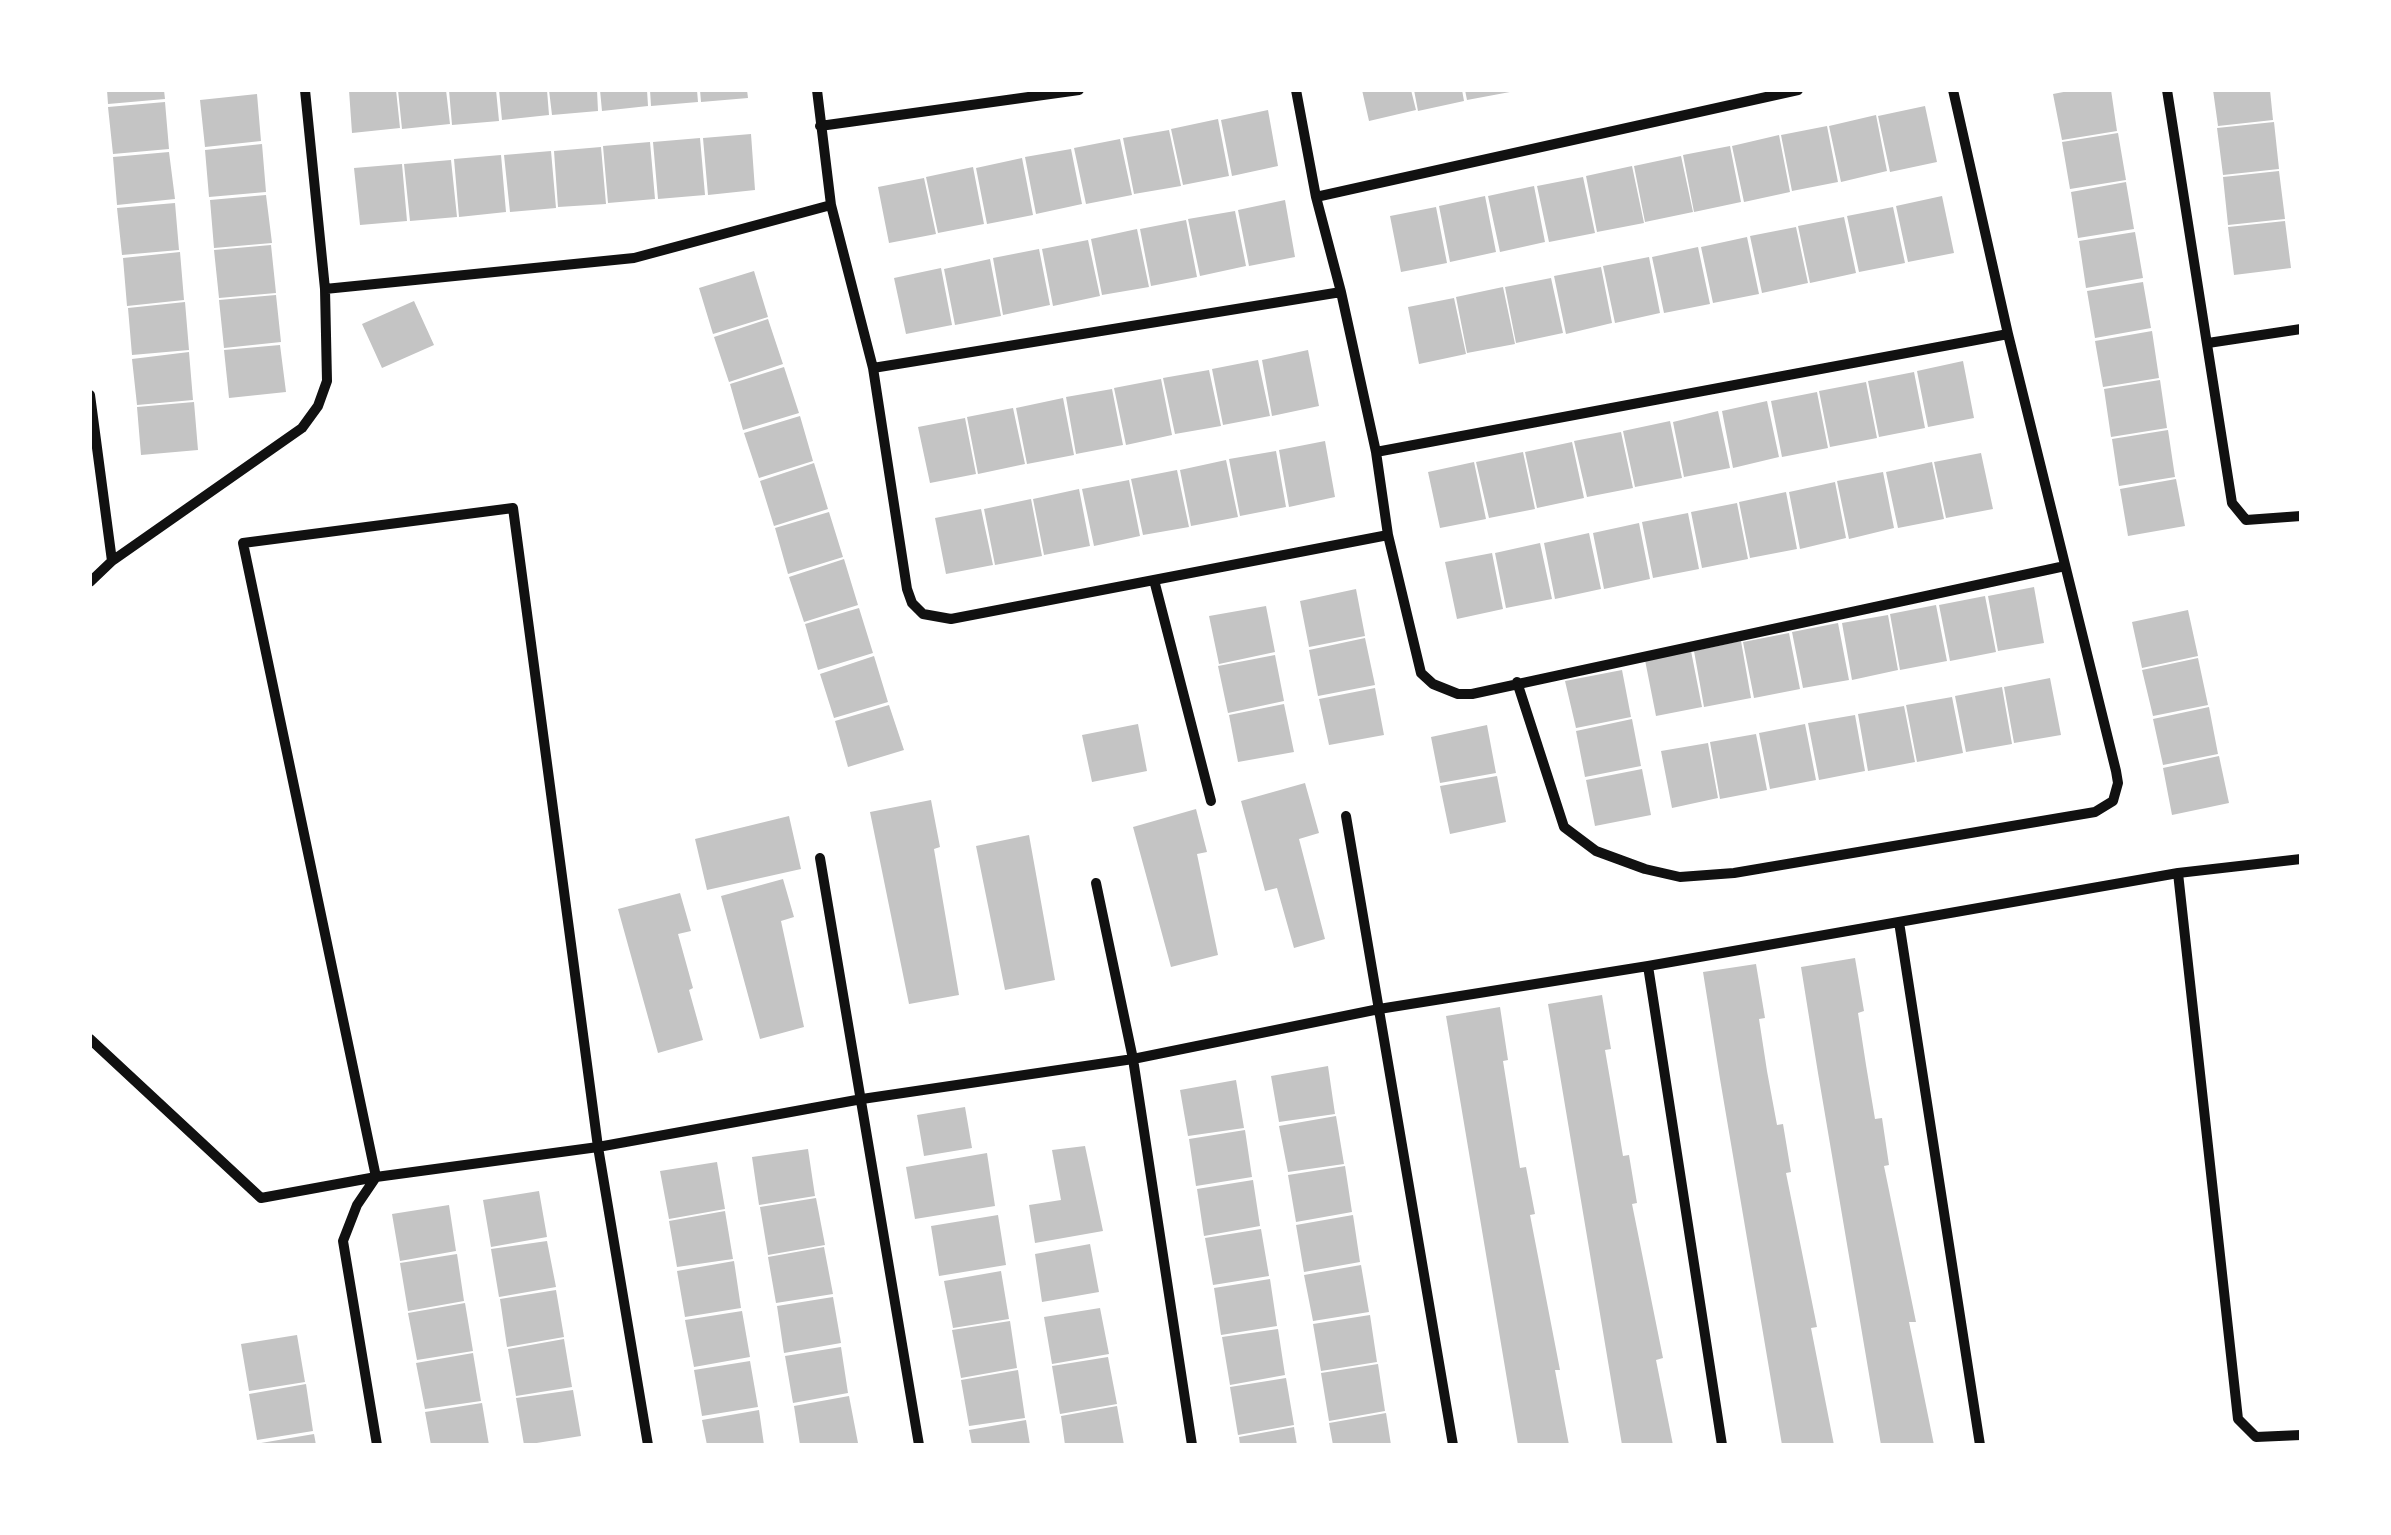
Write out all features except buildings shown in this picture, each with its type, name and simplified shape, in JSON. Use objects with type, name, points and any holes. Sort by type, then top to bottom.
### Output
[{"type":"street","points":[[90,582],[112,562],[302,428],[318,406],[327,381],[325,289],[306,90]]},
{"type":"street","points":[[816,90],[831,206],[873,368],[907,589],[923,614],[952,618],[1388,535]]},
{"type":"street","points":[[820,126],[1079,90]]},
{"type":"street","points":[[1296,90],[1316,197],[1376,452],[1388,535],[1421,673],[1432,684],[1458,694],[2065,566]]},
{"type":"street","points":[[1316,197],[1798,90]]},
{"type":"street","points":[[1517,682],[1564,827],[1596,851],[1680,877],[1734,873],[2095,812],[2113,801],[2118,783],[2008,334],[1954,90]]},
{"type":"street","points":[[2168,90],[2232,503],[2246,520],[2301,516]]},
{"type":"street","points":[[325,289],[634,258],[831,206]]},
{"type":"street","points":[[873,368],[1341,292]]},
{"type":"street","points":[[2208,342],[2301,329]]},
{"type":"street","points":[[1376,452],[2008,334]]},
{"type":"street","points":[[90,395],[112,562]]},
{"type":"street","points":[[377,1445],[343,1241],[356,1204],[376,1177],[242,543],[513,508],[598,1146],[648,1445]]},
{"type":"street","points":[[1154,580],[1211,801]]},
{"type":"street","points":[[1346,816],[1452,1445]]},
{"type":"street","points":[[820,858],[919,1445]]},
{"type":"street","points":[[90,1039],[261,1198],[376,1177],[598,1146],[862,1098],[1133,1059],[1379,1009],[2178,873],[2301,859]]},
{"type":"street","points":[[2178,873],[2238,1419],[2256,1436],[2301,1434]]},
{"type":"street","points":[[1096,883],[1133,1059],[1192,1445]]},
{"type":"street","points":[[1899,922],[1980,1445]]},
{"type":"street","points":[[1648,966],[1722,1445]]}]
